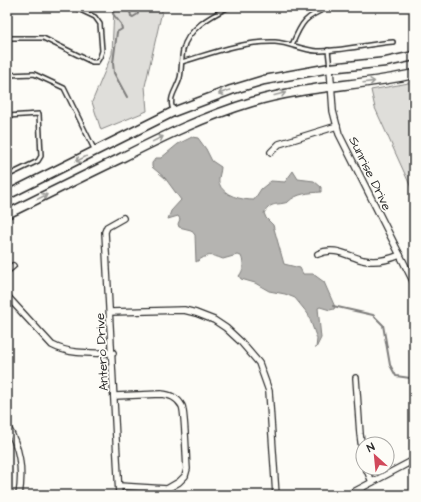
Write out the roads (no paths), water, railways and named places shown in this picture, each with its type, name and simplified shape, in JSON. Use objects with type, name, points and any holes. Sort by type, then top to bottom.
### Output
[{"type":"main road","points":[[7,195],[173,112],[231,90],[264,80],[330,68],[375,64],[414,56]]},
{"type":"main road","points":[[7,214],[178,129],[213,114],[253,101],[286,93],[382,80],[414,74]]},
{"type":"street","name":"Sunrise Drive","points":[[330,68],[333,111],[337,126],[414,283]]},
{"type":"street","points":[[271,152],[279,144],[337,126]]},
{"type":"street","name":"Antero Drive","points":[[119,495],[113,353],[105,232],[107,227],[123,218]]},
{"type":"street","points":[[318,254],[333,251],[364,260],[375,261],[387,260],[400,255]]},
{"type":"street","points":[[7,271],[12,266]]},
{"type":"street","points":[[7,296],[52,345],[61,350],[74,352],[113,353]]},
{"type":"street","points":[[110,312],[184,310],[196,312],[214,320],[226,328],[246,347],[258,363],[269,391],[276,495]]},
{"type":"street","points":[[356,378],[360,436]]},
{"type":"street","points":[[115,396],[161,394],[177,399],[183,407],[187,469],[184,476],[177,484],[167,489],[119,486]]},
{"type":"street","points":[[7,426],[18,450],[22,471],[19,495]]},
{"type":"street","points":[[348,495],[414,460]]},
{"type":"street","points":[[369,476],[372,482]]},
{"type":"lane","points":[[7,38],[40,37],[92,62],[97,62],[102,51],[100,24],[95,17],[74,7]]},
{"type":"lane","points":[[173,112],[170,102],[179,79],[184,45],[191,33],[211,17],[229,7]]},
{"type":"lane","points":[[292,45],[304,21],[313,14],[329,7]]},
{"type":"lane","points":[[182,62],[236,46],[254,43],[275,42],[309,50],[328,50],[393,42]]},
{"type":"lane","points":[[328,50],[330,68]]},
{"type":"lane","points":[[7,75],[34,74],[64,88],[95,151]]},
{"type":"lane","points":[[7,116],[39,114],[42,154],[38,161],[7,176]]},
{"type":"waterway","points":[[119,7],[113,11],[113,14],[121,24],[122,29],[117,32],[113,63],[114,73],[127,97]]},
{"type":"waterway","points":[[129,7],[131,16],[133,17],[138,14],[137,7]]},
{"type":"waterway","points":[[333,306],[373,315],[383,325],[390,365],[396,376],[410,378],[414,383]]}]
